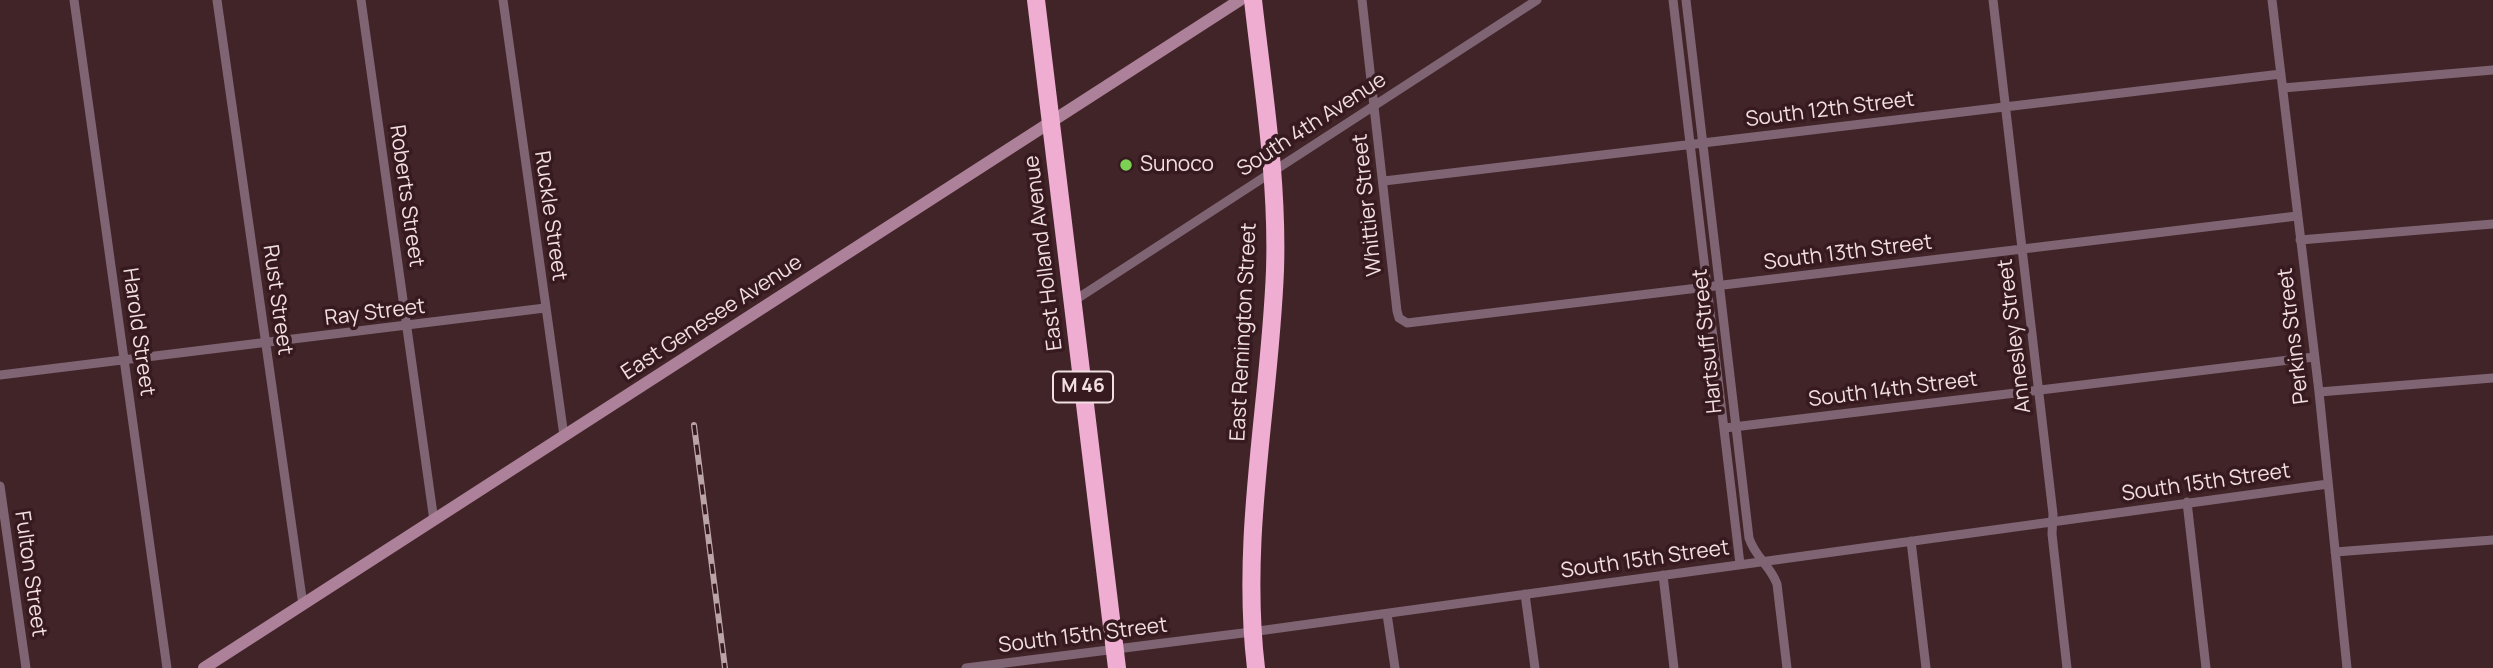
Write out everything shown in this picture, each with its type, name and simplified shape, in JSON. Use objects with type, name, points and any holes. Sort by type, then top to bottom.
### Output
[{"type":"highway","name":"East Holland Avenue","points":[[1036,0],[1116,659]]},
{"type":"highway","name":"East Remington Street","points":[[1253,0],[1272,172],[1275,271],[1250,593],[1255,668]]},
{"type":"main road","name":"East Genesee Avenue","points":[[204,668],[1240,0]]},
{"type":"street","name":"Harold Street","points":[[74,0],[167,668]]},
{"type":"street","name":"Rust Street","points":[[217,0],[303,605]]},
{"type":"street","name":"Roberts Street","points":[[361,0],[434,521]]},
{"type":"street","name":"Ruckle Street","points":[[503,0],[564,436]]},
{"type":"street","name":"Whittier Street","points":[[1362,0],[1397,311],[1403,322]]},
{"type":"street","name":"South 4th Avenue","points":[[1072,302],[1537,0]]},
{"type":"street","name":"Hartsuff Street","points":[[1740,564],[1730,427],[1719,286],[1689,0],[1673,1],[1707,287],[1730,427],[1752,549],[1772,571],[1777,584],[1787,668]]},
{"type":"street","name":"Annesley Street","points":[[1993,0],[2053,514],[2067,668]]},
{"type":"street","name":"Perkins Street","points":[[2272,0],[2319,392],[2347,668]]},
{"type":"street","points":[[2283,88],[2493,70]]},
{"type":"street","name":"South 12th Street","points":[[1384,181],[2281,74]]},
{"type":"street","name":"South 13th Street","points":[[1403,322],[2297,216]]},
{"type":"street","points":[[2300,240],[2493,224]]},
{"type":"street","name":"Ray Street","points":[[0,376],[545,308]]},
{"type":"street","name":"South 14th Street","points":[[1730,427],[2314,357]]},
{"type":"street","points":[[2319,392],[2493,378]]},
{"type":"street","name":"South 15th Street","points":[[966,668],[1116,659],[1251,632],[2328,484]]},
{"type":"street","name":"Fulton Street","points":[[0,486],[26,668]]},
{"type":"street","points":[[2187,502],[2206,668]]},
{"type":"street","points":[[1911,541],[1926,668]]},
{"type":"street","points":[[2335,552],[2493,541]]},
{"type":"street","points":[[1663,575],[1674,668]]},
{"type":"street","points":[[1525,594],[1535,668]]},
{"type":"street","points":[[1387,614],[1395,668]]},
{"type":"railway","points":[[694,425],[725,668]]},
{"type":"place","name":"Sunoco","points":[[1126,165]]}]
